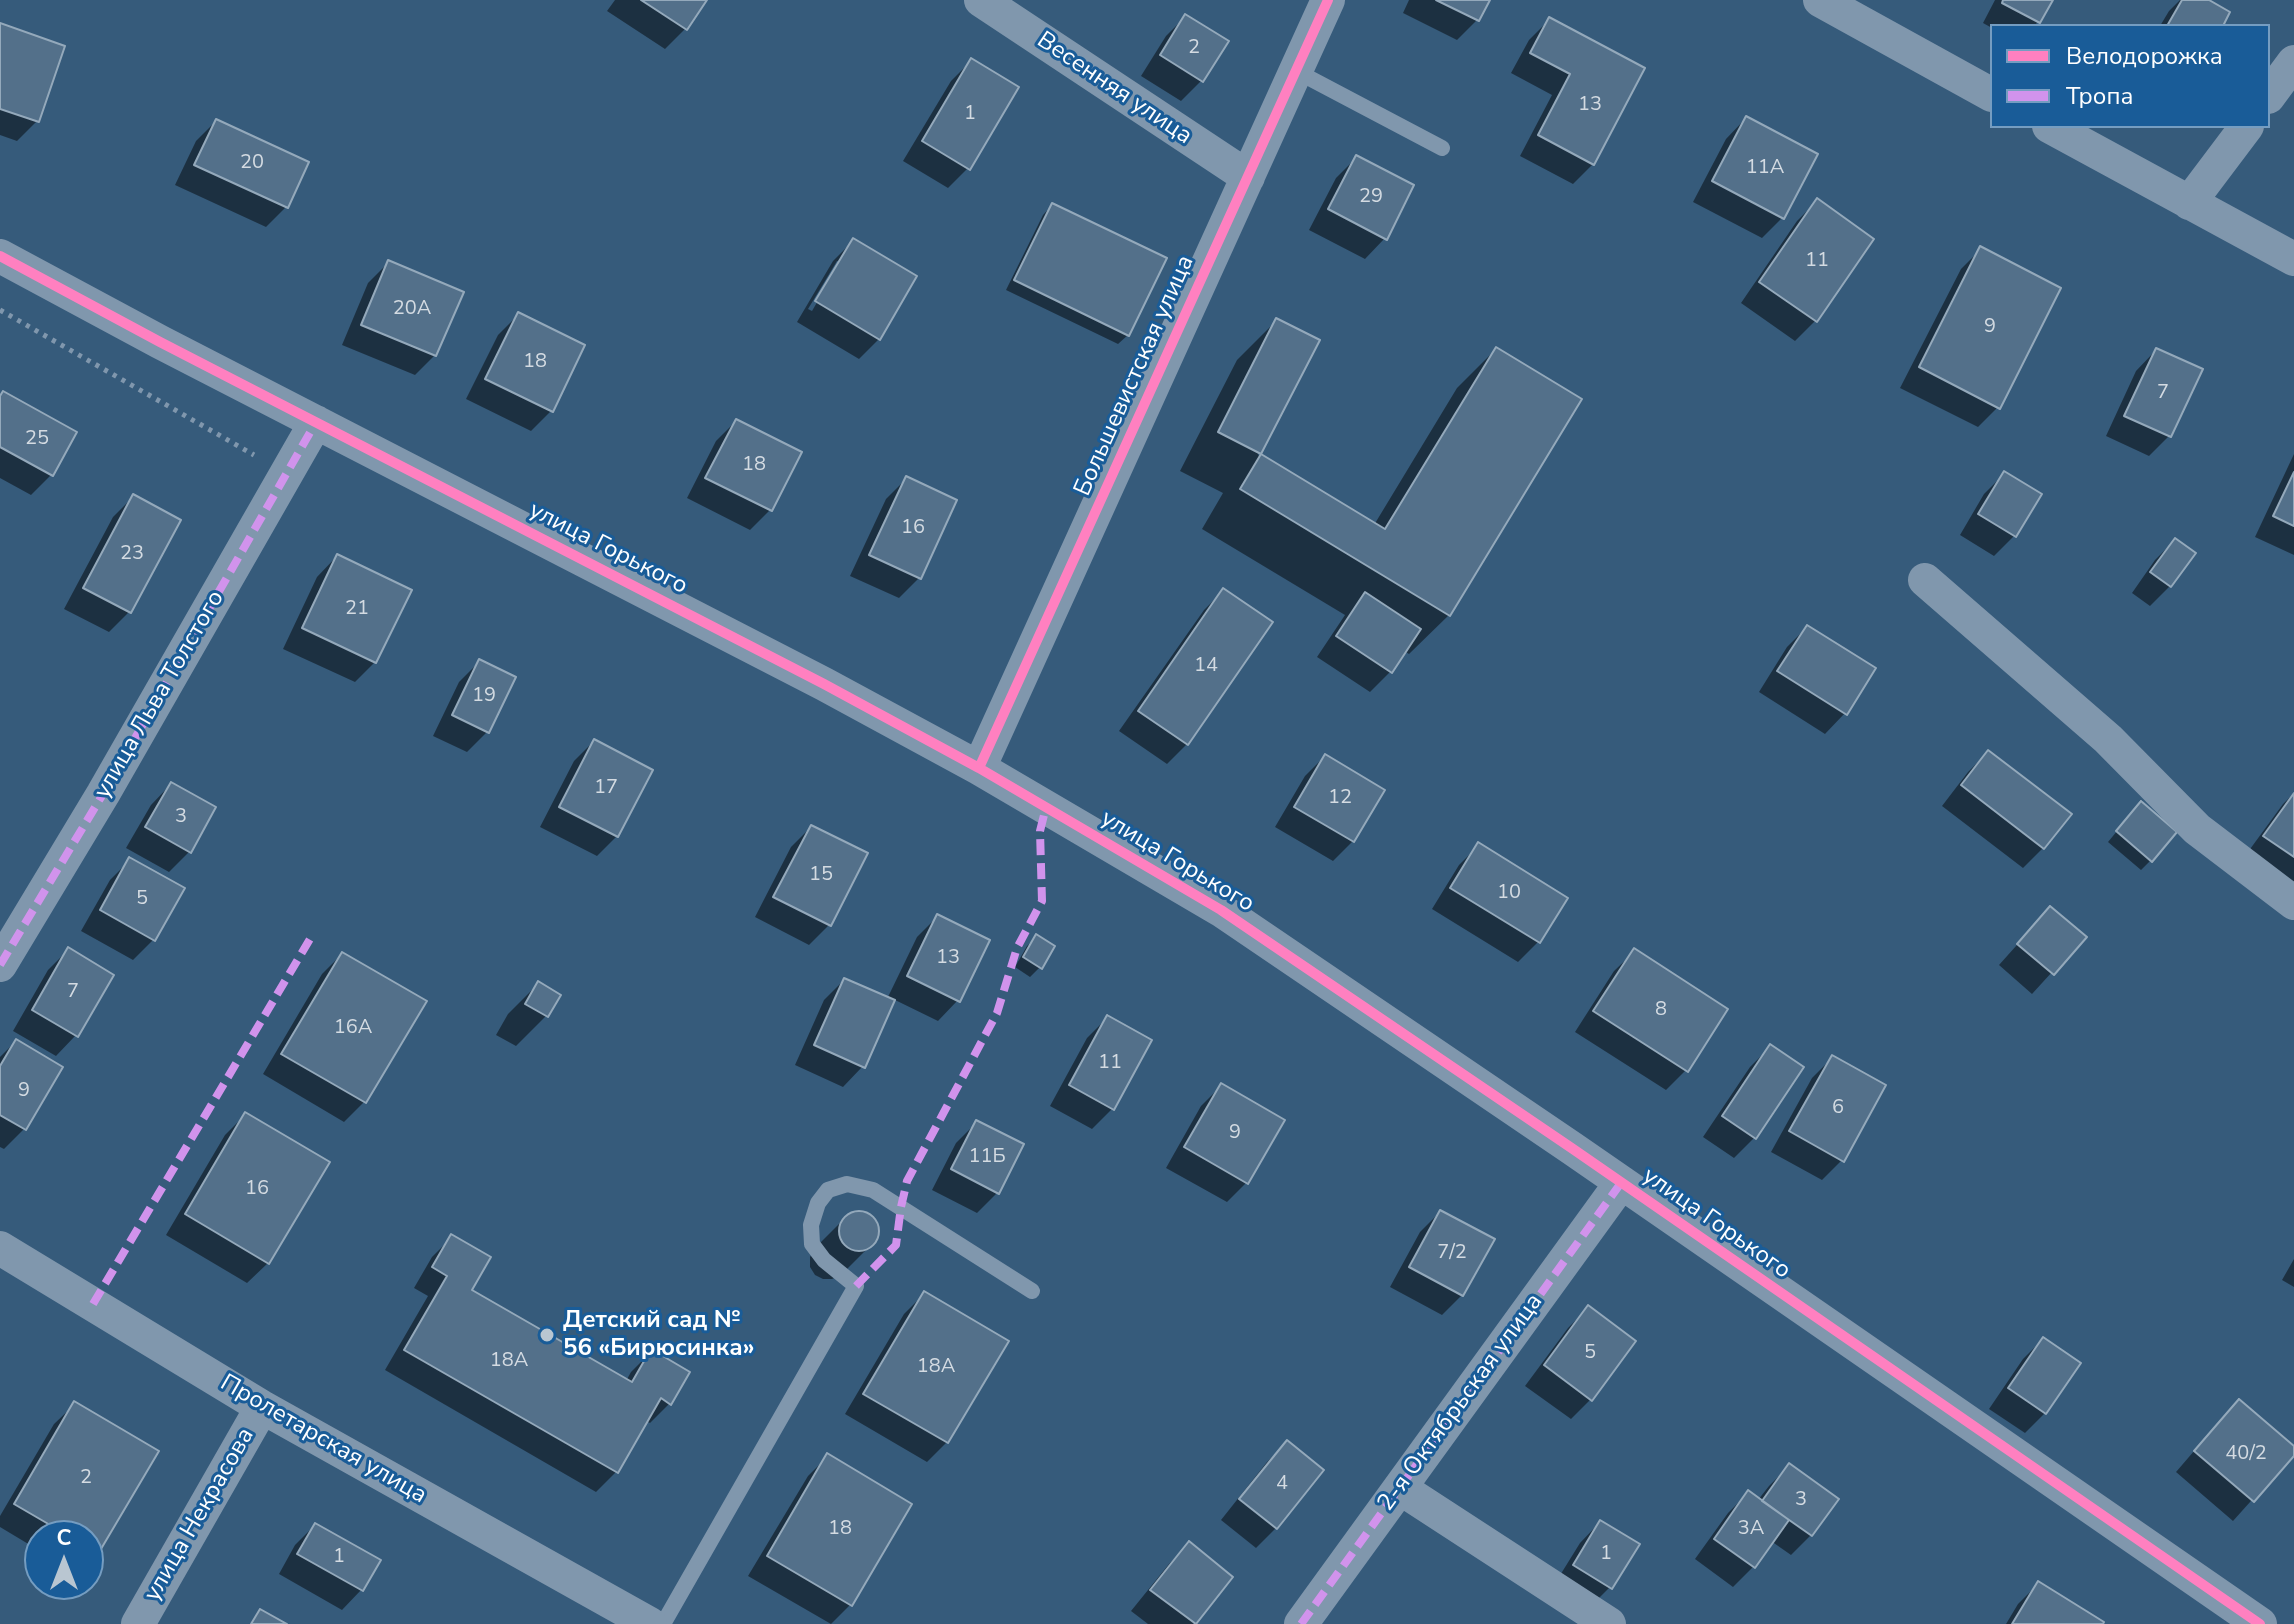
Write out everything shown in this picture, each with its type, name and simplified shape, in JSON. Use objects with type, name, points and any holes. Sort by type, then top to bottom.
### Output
[{"type":"street","name":"Весенняя улица","points":[[981,0],[1248,177]]},
{"type":"street","name":"Большевистская улица","points":[[979,768],[1328,0]]},
{"type":"street","points":[[1820,0],[1990,94]]},
{"type":"street","points":[[2270,94],[2294,62]]},
{"type":"street","points":[[2053,128],[2294,259]]},
{"type":"street","points":[[2189,203],[2245,128]]},
{"type":"street","name":"улица Горького","points":[[0,256],[160,342],[673,605],[979,768],[1221,910],[2260,1624]]},
{"type":"street","name":"улица Льва Толстого","points":[[0,965],[103,794],[316,422]]},
{"type":"street","points":[[1925,580],[2108,739],[2197,829],[2294,903]]},
{"type":"street","name":"2-я Октябрьская улица","points":[[1301,1624],[1621,1183]]},
{"type":"street","name":"Пролетарская улица","points":[[0,1248],[262,1407],[650,1624]]},
{"type":"street","name":"улица Некрасова","points":[[138,1624],[262,1407]]},
{"type":"street","points":[[1400,1488],[1609,1624]]},
{"type":"lane","points":[[1296,71],[1442,148]]},
{"type":"lane","points":[[663,1624],[856,1286],[824,1260],[812,1244],[811,1225],[818,1203],[828,1190],[847,1184],[873,1190],[1032,1291]]},
{"type":"path","points":[[0,310],[286,474]]},
{"type":"building","points":[[641,0],[707,0],[687,30]]},
{"type":"building","points":[[1436,0],[1490,0],[1479,21]]},
{"type":"building","points":[[2003,0],[2053,0],[2040,23],[2002,3]]},
{"type":"building","points":[[2182,0],[2209,0],[2230,12],[2224,24],[2168,24]]},
{"type":"building","points":[[1185,14],[1229,41],[1203,82],[1160,55]]},
{"type":"building","points":[[1549,17],[1645,68],[1594,165],[1538,135],[1570,74],[1530,53]]},
{"type":"building","points":[[0,23],[65,46],[39,122],[0,109]]},
{"type":"building","points":[[971,58],[1019,87],[970,170],[922,141]]},
{"type":"building","points":[[1746,116],[1818,154],[1784,219],[1712,181]]},
{"type":"building","points":[[216,119],[309,162],[288,208],[194,165]]},
{"type":"building","points":[[1356,155],[1414,185],[1387,240],[1328,209]]},
{"type":"building","points":[[1817,198],[1874,239],[1817,322],[1759,282]]},
{"type":"building","points":[[1052,203],[1167,258],[1129,336],[1014,280]]},
{"type":"building","points":[[853,238],[917,276],[880,340],[815,301]]},
{"type":"building","points":[[1980,246],[2061,288],[2000,409],[1919,367]]},
{"type":"building","points":[[388,260],[464,292],[436,356],[361,325]]},
{"type":"building","points":[[518,312],[585,345],[553,412],[485,379]]},
{"type":"building","points":[[1276,318],[1320,340],[1261,454],[1218,432]]},
{"type":"building","points":[[1496,347],[1582,399],[1450,616],[1240,489],[1261,454],[1385,529]]},
{"type":"building","points":[[2156,348],[2203,369],[2171,437],[2124,416]]},
{"type":"building","points":[[3,391],[77,432],[53,476],[0,447],[0,396]]},
{"type":"building","points":[[736,419],[802,452],[772,511],[705,478]]},
{"type":"building","points":[[2004,471],[2042,494],[2016,537],[1978,514]]},
{"type":"building","points":[[2294,472],[2294,526],[2273,516]]},
{"type":"building","points":[[906,476],[957,500],[921,579],[869,555]]},
{"type":"building","points":[[133,494],[181,520],[131,613],[83,588]]},
{"type":"building","points":[[2175,538],[2196,553],[2171,587],[2150,572]]},
{"type":"building","points":[[337,554],[412,590],[376,663],[302,628]]},
{"type":"building","points":[[1223,588],[1273,622],[1188,745],[1138,711]]},
{"type":"building","points":[[1365,592],[1421,629],[1392,673],[1336,636]]},
{"type":"building","points":[[1807,625],[1876,668],[1847,715],[1777,671]]},
{"type":"building","points":[[479,659],[516,677],[489,733],[452,715]]},
{"type":"building","points":[[594,739],[653,770],[618,837],[559,807]]},
{"type":"building","points":[[1988,750],[2072,814],[2044,849],[1961,785]]},
{"type":"building","points":[[1325,754],[1385,790],[1354,842],[1294,807]]},
{"type":"building","points":[[171,782],[216,807],[191,853],[145,827]]},
{"type":"building","points":[[2294,793],[2294,857],[2263,836]]},
{"type":"building","points":[[2141,801],[2177,832],[2152,862],[2116,831]]},
{"type":"building","points":[[811,825],[868,853],[831,926],[773,897]]},
{"type":"building","points":[[1478,842],[1568,898],[1540,943],[1450,888]]},
{"type":"building","points":[[129,857],[185,888],[155,941],[100,910]]},
{"type":"building","points":[[2050,906],[2087,937],[2054,975],[2017,944]]},
{"type":"building","points":[[937,914],[990,940],[960,1002],[907,976]]},
{"type":"building","points":[[1036,934],[1055,946],[1042,969],[1023,957]]},
{"type":"building","points":[[68,947],[114,975],[78,1037],[32,1010]]},
{"type":"building","points":[[1634,948],[1728,1009],[1688,1072],[1593,1011]]},
{"type":"building","points":[[342,952],[427,1001],[366,1103],[281,1054]]},
{"type":"building","points":[[844,978],[895,1000],[865,1068],[814,1045]]},
{"type":"building","points":[[538,981],[561,995],[548,1017],[525,1004]]},
{"type":"building","points":[[1107,1015],[1152,1040],[1114,1110],[1069,1085]]},
{"type":"building","points":[[16,1039],[63,1067],[26,1130],[0,1115],[0,1066]]},
{"type":"building","points":[[1770,1044],[1804,1067],[1756,1139],[1722,1116]]},
{"type":"building","points":[[1832,1055],[1886,1085],[1844,1162],[1789,1131]]},
{"type":"building","points":[[1221,1083],[1285,1120],[1248,1184],[1184,1147]]},
{"type":"building","points":[[245,1112],[330,1162],[269,1264],[185,1214]]},
{"type":"building","points":[[976,1120],[1024,1144],[999,1194],[951,1169]]},
{"type":"building","points":[[1440,1210],[1495,1239],[1463,1296],[1409,1267]]},
{"type":"building","points":[[859,1211],[873,1217],[879,1231],[873,1245],[859,1251],[845,1245],[839,1231],[845,1217]]},
{"type":"building","points":[[451,1234],[491,1257],[472,1290],[632,1382],[651,1349],[690,1372],[671,1405],[661,1398],[618,1473],[404,1350],[447,1276],[432,1267]]},
{"type":"building","points":[[924,1291],[1009,1341],[948,1443],[863,1394]]},
{"type":"building","points":[[1588,1305],[1636,1341],[1592,1401],[1544,1365]]},
{"type":"building","points":[[2043,1337],[2081,1363],[2046,1414],[2008,1388]]},
{"type":"building","points":[[2239,1399],[2294,1446],[2294,1456],[2254,1502],[2194,1451]]},
{"type":"building","points":[[74,1401],[159,1451],[104,1544],[104,1520],[42,1520],[14,1504]]},
{"type":"building","points":[[1287,1440],[1324,1470],[1277,1529],[1239,1499]]},
{"type":"building","points":[[827,1453],[912,1504],[852,1606],[767,1556]]},
{"type":"building","points":[[1789,1463],[1839,1499],[1812,1536],[1762,1501]]},
{"type":"building","points":[[1748,1490],[1789,1520],[1755,1568],[1714,1539]]},
{"type":"building","points":[[1600,1520],[1640,1544],[1612,1589],[1573,1565]]},
{"type":"building","points":[[315,1523],[381,1560],[363,1591],[297,1554]]},
{"type":"building","points":[[1189,1541],[1233,1577],[1196,1624],[1150,1590]]},
{"type":"building","points":[[2038,1581],[2104,1622],[2103,1624],[2012,1624]]},
{"type":"building","points":[[260,1609],[287,1624],[251,1624]]},
{"type":"marked path","points":[[0,965],[103,794],[316,422]]},
{"type":"marked path","points":[[856,1286],[896,1245],[907,1181],[997,1013],[1017,948],[1042,901],[1040,831],[1046,807]]},
{"type":"marked path","points":[[93,1304],[313,934]]},
{"type":"marked path","points":[[1301,1624],[1621,1183]]},
{"type":"cycle path","points":[[979,768],[1328,0]]},
{"type":"cycle path","points":[[0,256],[160,342],[824,684],[979,768],[1221,910],[2260,1624]]},
{"type":"place","name":"Детский сад № 56 «Бирюсинка»","points":[[547,1335]]}]
